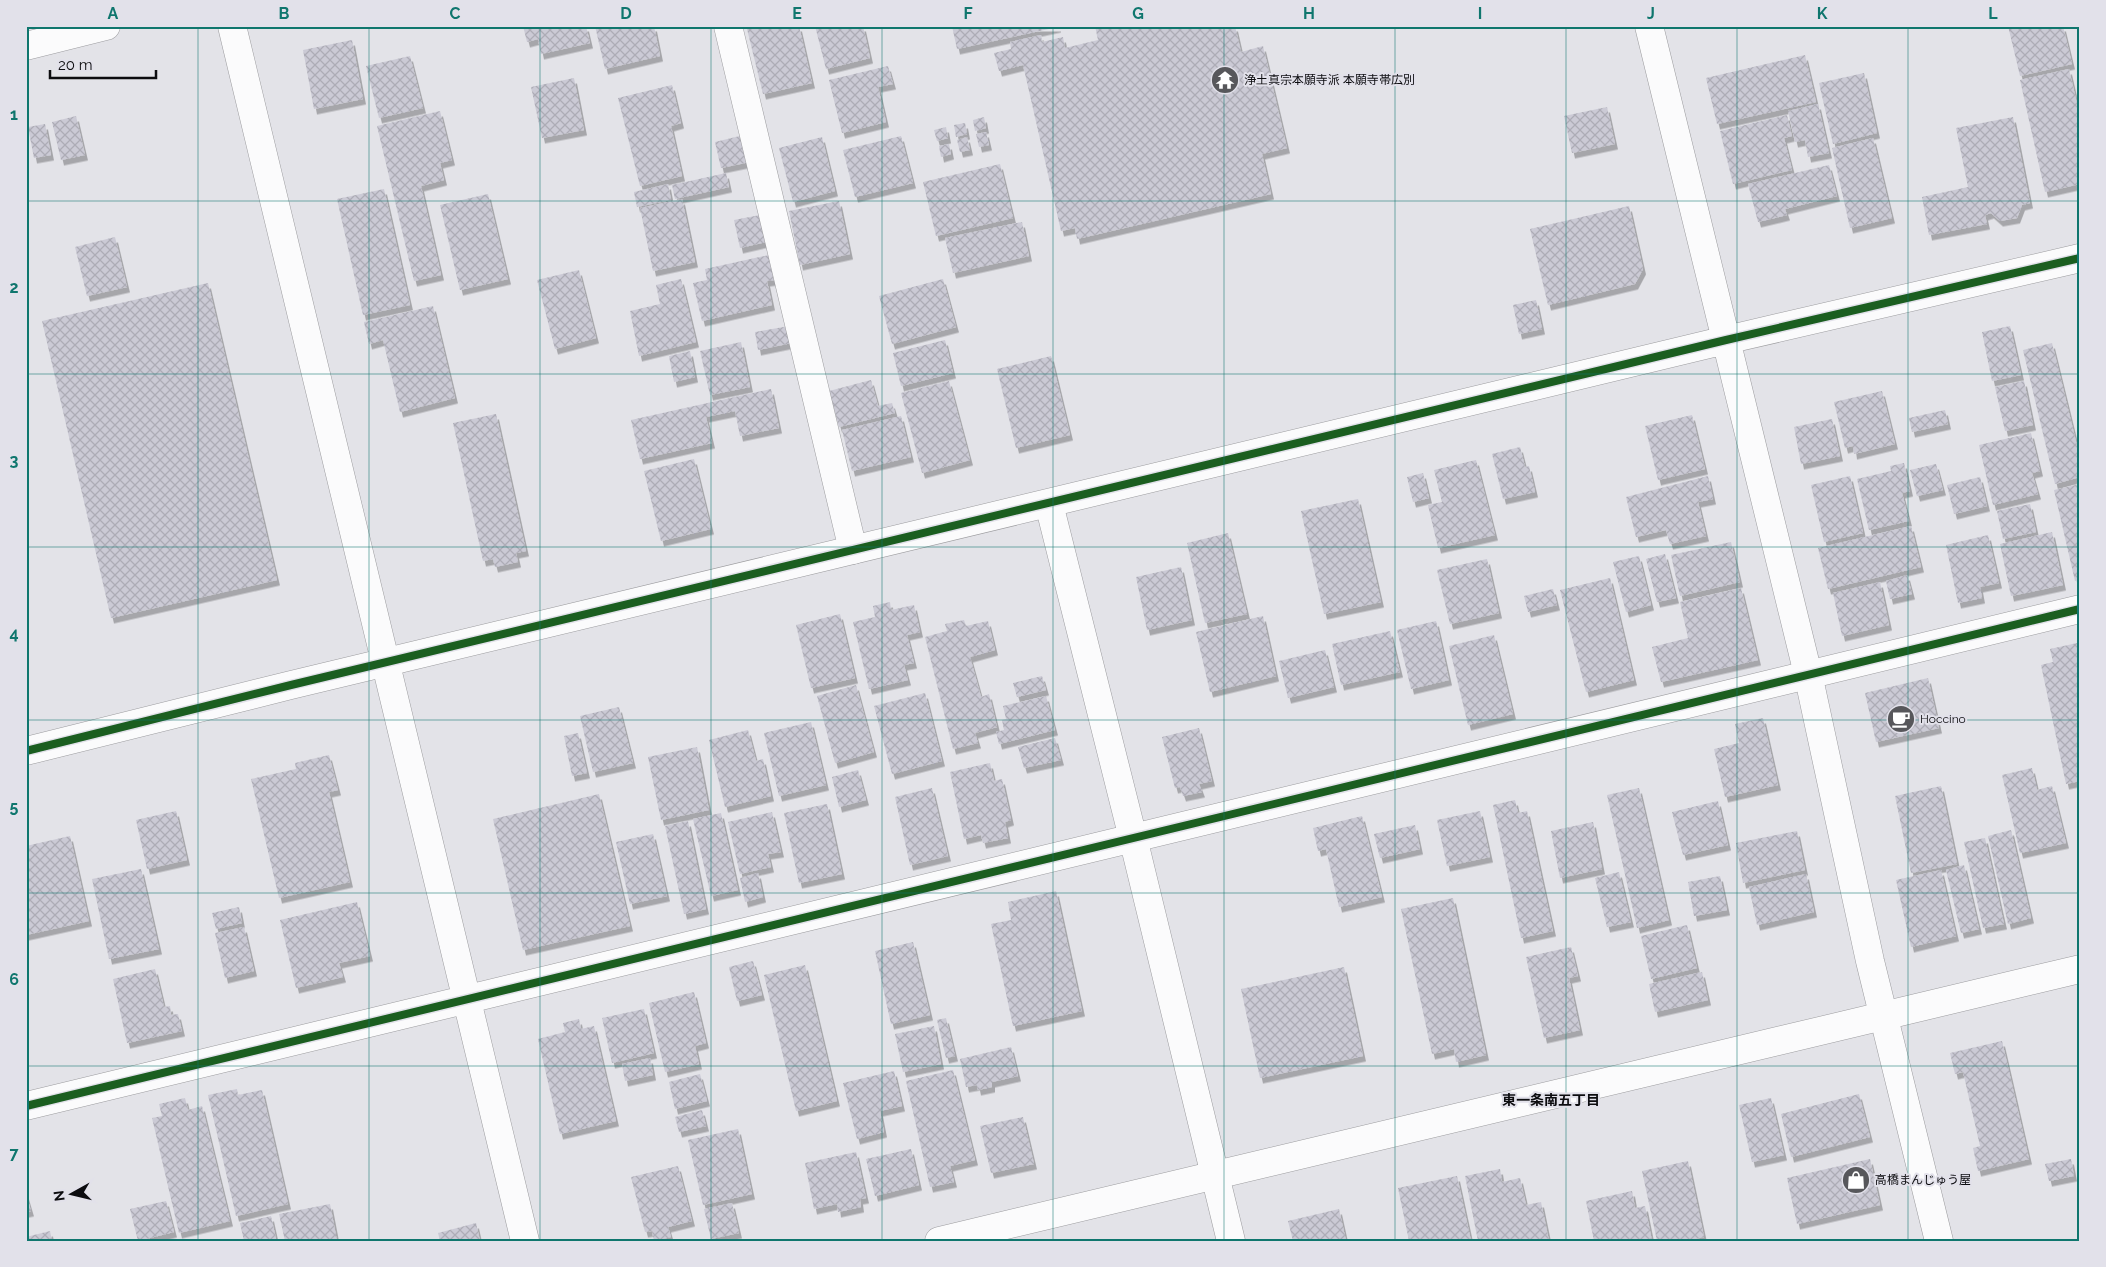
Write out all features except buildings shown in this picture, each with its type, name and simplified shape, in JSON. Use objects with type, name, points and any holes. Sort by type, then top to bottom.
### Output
[{"type":"street","points":[[26,46],[106,26]]},
{"type":"street","points":[[232,26],[525,1241]]},
{"type":"street","points":[[728,26],[853,550]]},
{"type":"street","points":[[1649,26],[1808,674],[1868,952],[1939,1241]]},
{"type":"street","points":[[26,751],[1726,340],[2080,258]]},
{"type":"street","points":[[1049,504],[1231,1241]]},
{"type":"street","points":[[26,1106],[2080,608]]},
{"type":"street","points":[[940,1241],[2080,969]]},
{"type":"cycle path","points":[[26,751],[291,685],[1726,340],[2080,258]]},
{"type":"cycle path","points":[[26,1106],[2080,609]]},
{"type":"place","name":"浄土真宗本願寺派 本願寺帯広別","points":[[1225,80]]},
{"type":"place","name":"Hoccino","points":[[1901,719]]},
{"type":"place","name":"高橋まんじゅう屋","points":[[1856,1180]]},
{"type":"district","name":"東一条南五丁目","points":[[1551,1100]]}]
